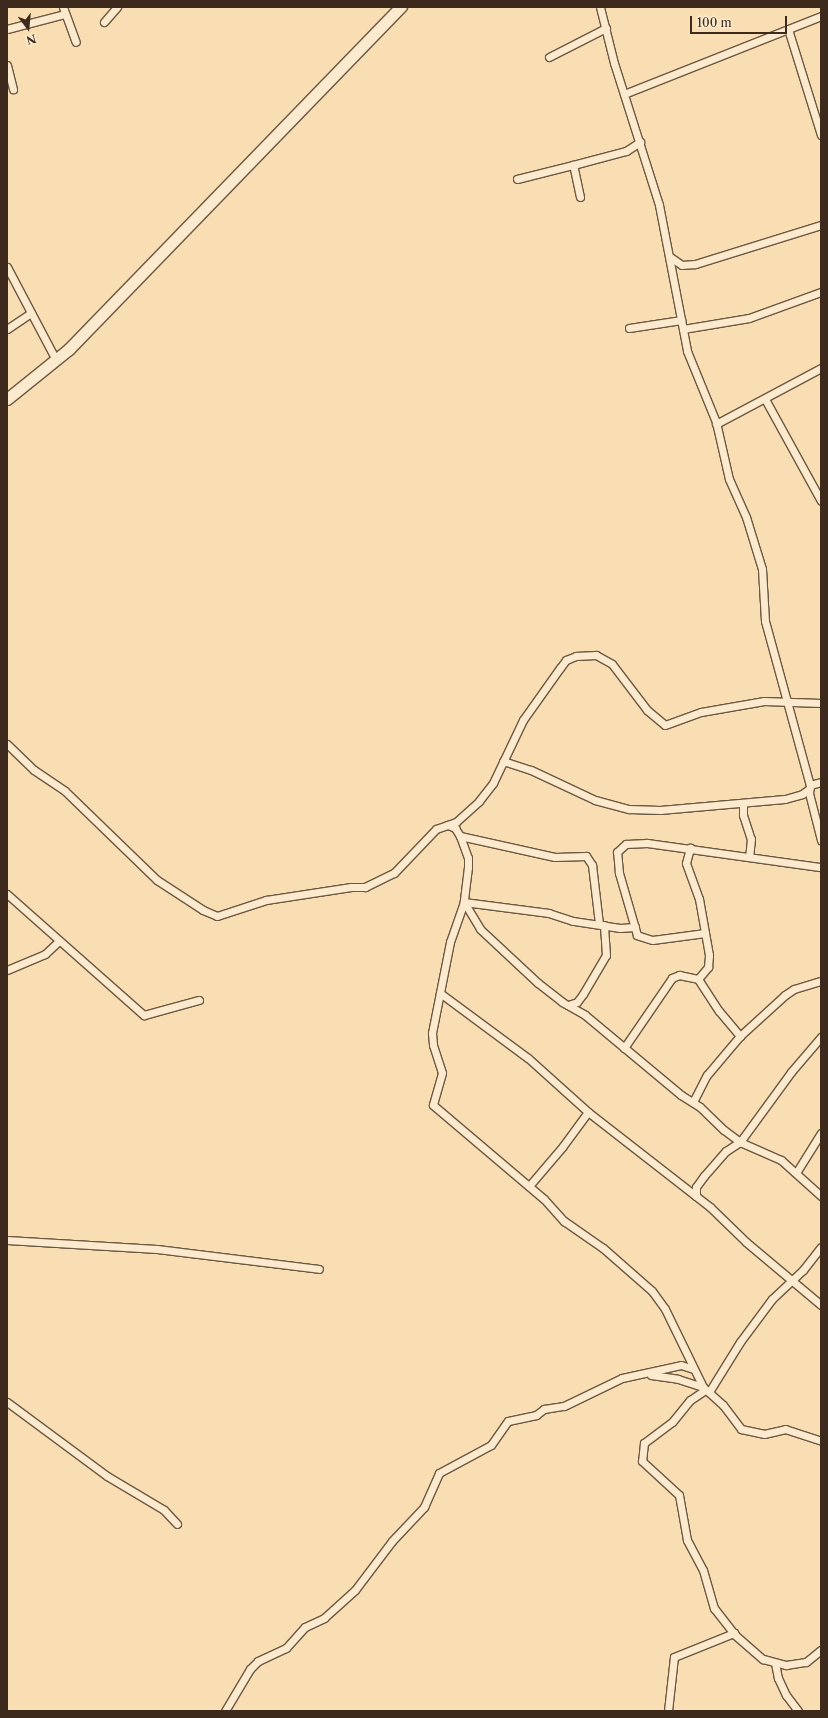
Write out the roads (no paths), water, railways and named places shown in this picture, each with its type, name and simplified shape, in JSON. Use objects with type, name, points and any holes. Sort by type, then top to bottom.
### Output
[{"type":"main road","points":[[7,399],[56,360],[398,8]]},
{"type":"street","points":[[104,22],[117,7]]},
{"type":"street","points":[[600,7],[624,94],[659,205],[690,360],[707,396],[716,424],[729,479],[746,516],[762,569],[764,613],[810,787],[821,840]]},
{"type":"street","points":[[7,29],[64,11],[76,42]]},
{"type":"street","points":[[624,94],[788,29],[820,18]]},
{"type":"street","points":[[549,57],[606,28]]},
{"type":"street","points":[[788,29],[821,135]]},
{"type":"street","points":[[7,64],[13,89]]},
{"type":"street","points":[[517,179],[626,150],[640,142]]},
{"type":"street","points":[[573,165],[580,197]]},
{"type":"street","points":[[670,257],[682,265],[695,264],[820,226]]},
{"type":"street","points":[[7,266],[56,360]]},
{"type":"street","points":[[683,329],[749,318],[821,292]]},
{"type":"street","points":[[7,329],[31,313]]},
{"type":"street","points":[[629,328],[681,320]]},
{"type":"street","points":[[716,424],[821,368]]},
{"type":"street","points":[[765,399],[821,502]]},
{"type":"street","points":[[7,744],[34,770],[65,791],[157,880],[211,915],[222,915],[266,900],[351,887],[365,887],[384,880],[394,873],[436,829],[453,825],[479,800],[493,783],[523,720],[566,660],[576,656],[596,655],[612,664],[651,716],[665,725],[701,712],[764,701],[821,703]]},
{"type":"street","points":[[503,762],[530,770],[595,800],[629,809],[660,810],[743,804],[795,797],[821,782]]},
{"type":"street","points":[[743,804],[743,815],[751,839],[749,857]]},
{"type":"street","points":[[453,825],[460,836],[468,858],[464,902],[450,942],[432,1033],[433,1045],[442,1074],[433,1105],[529,1186],[564,1220],[603,1248],[652,1291],[665,1309],[692,1369],[706,1390],[744,1431],[764,1434],[785,1429],[821,1441]]},
{"type":"street","points":[[460,836],[555,857],[586,856],[592,865],[607,951],[577,1002],[577,1010]]},
{"type":"street","points":[[705,933],[652,940],[637,935],[619,873],[617,852],[626,844],[647,843],[821,867]]},
{"type":"street","points":[[690,848],[686,863],[699,899],[709,955],[708,967],[698,979]]},
{"type":"street","points":[[7,894],[144,1015],[199,1000]]},
{"type":"street","points":[[464,902],[550,913],[573,921],[626,929],[635,927]]},
{"type":"street","points":[[464,902],[480,929],[533,979],[577,1010],[734,1136],[781,1160],[821,1196]]},
{"type":"street","points":[[7,970],[45,954],[59,941]]},
{"type":"street","points":[[624,1048],[672,978],[679,975],[698,979],[719,1011],[740,1036]]},
{"type":"street","points":[[693,1102],[707,1075],[740,1036],[785,995],[794,989],[821,981]]},
{"type":"street","points":[[440,993],[528,1058],[588,1112],[696,1196],[762,1257],[821,1305]]},
{"type":"street","points":[[568,1005],[577,1002]]},
{"type":"street","points":[[696,1196],[696,1187],[704,1176],[726,1151],[741,1139],[800,1060],[821,1037]]},
{"type":"street","points":[[529,1186],[563,1146],[588,1112]]},
{"type":"street","points":[[796,1173],[821,1134]]},
{"type":"street","points":[[7,1240],[157,1249],[319,1269]]},
{"type":"street","points":[[821,1247],[803,1270],[772,1299],[706,1390],[690,1400],[672,1422],[644,1443],[642,1458],[679,1495],[687,1540],[703,1570],[714,1608],[734,1633],[763,1659],[775,1663],[800,1664],[812,1659],[821,1650]]},
{"type":"street","points":[[681,1365],[686,1354]]},
{"type":"street","points":[[225,1711],[250,1669],[258,1661],[286,1648],[305,1627],[324,1618],[355,1590],[392,1541],[424,1507],[439,1473],[491,1445],[508,1421],[536,1415],[544,1409],[564,1406],[622,1378],[647,1374],[681,1365],[692,1369]]},
{"type":"street","points":[[647,1374],[678,1379],[706,1390]]},
{"type":"street","points":[[7,1402],[107,1476],[164,1510],[177,1524]]},
{"type":"street","points":[[668,1711],[674,1657],[734,1633]]},
{"type":"street","points":[[775,1663],[786,1695],[798,1711]]}]
